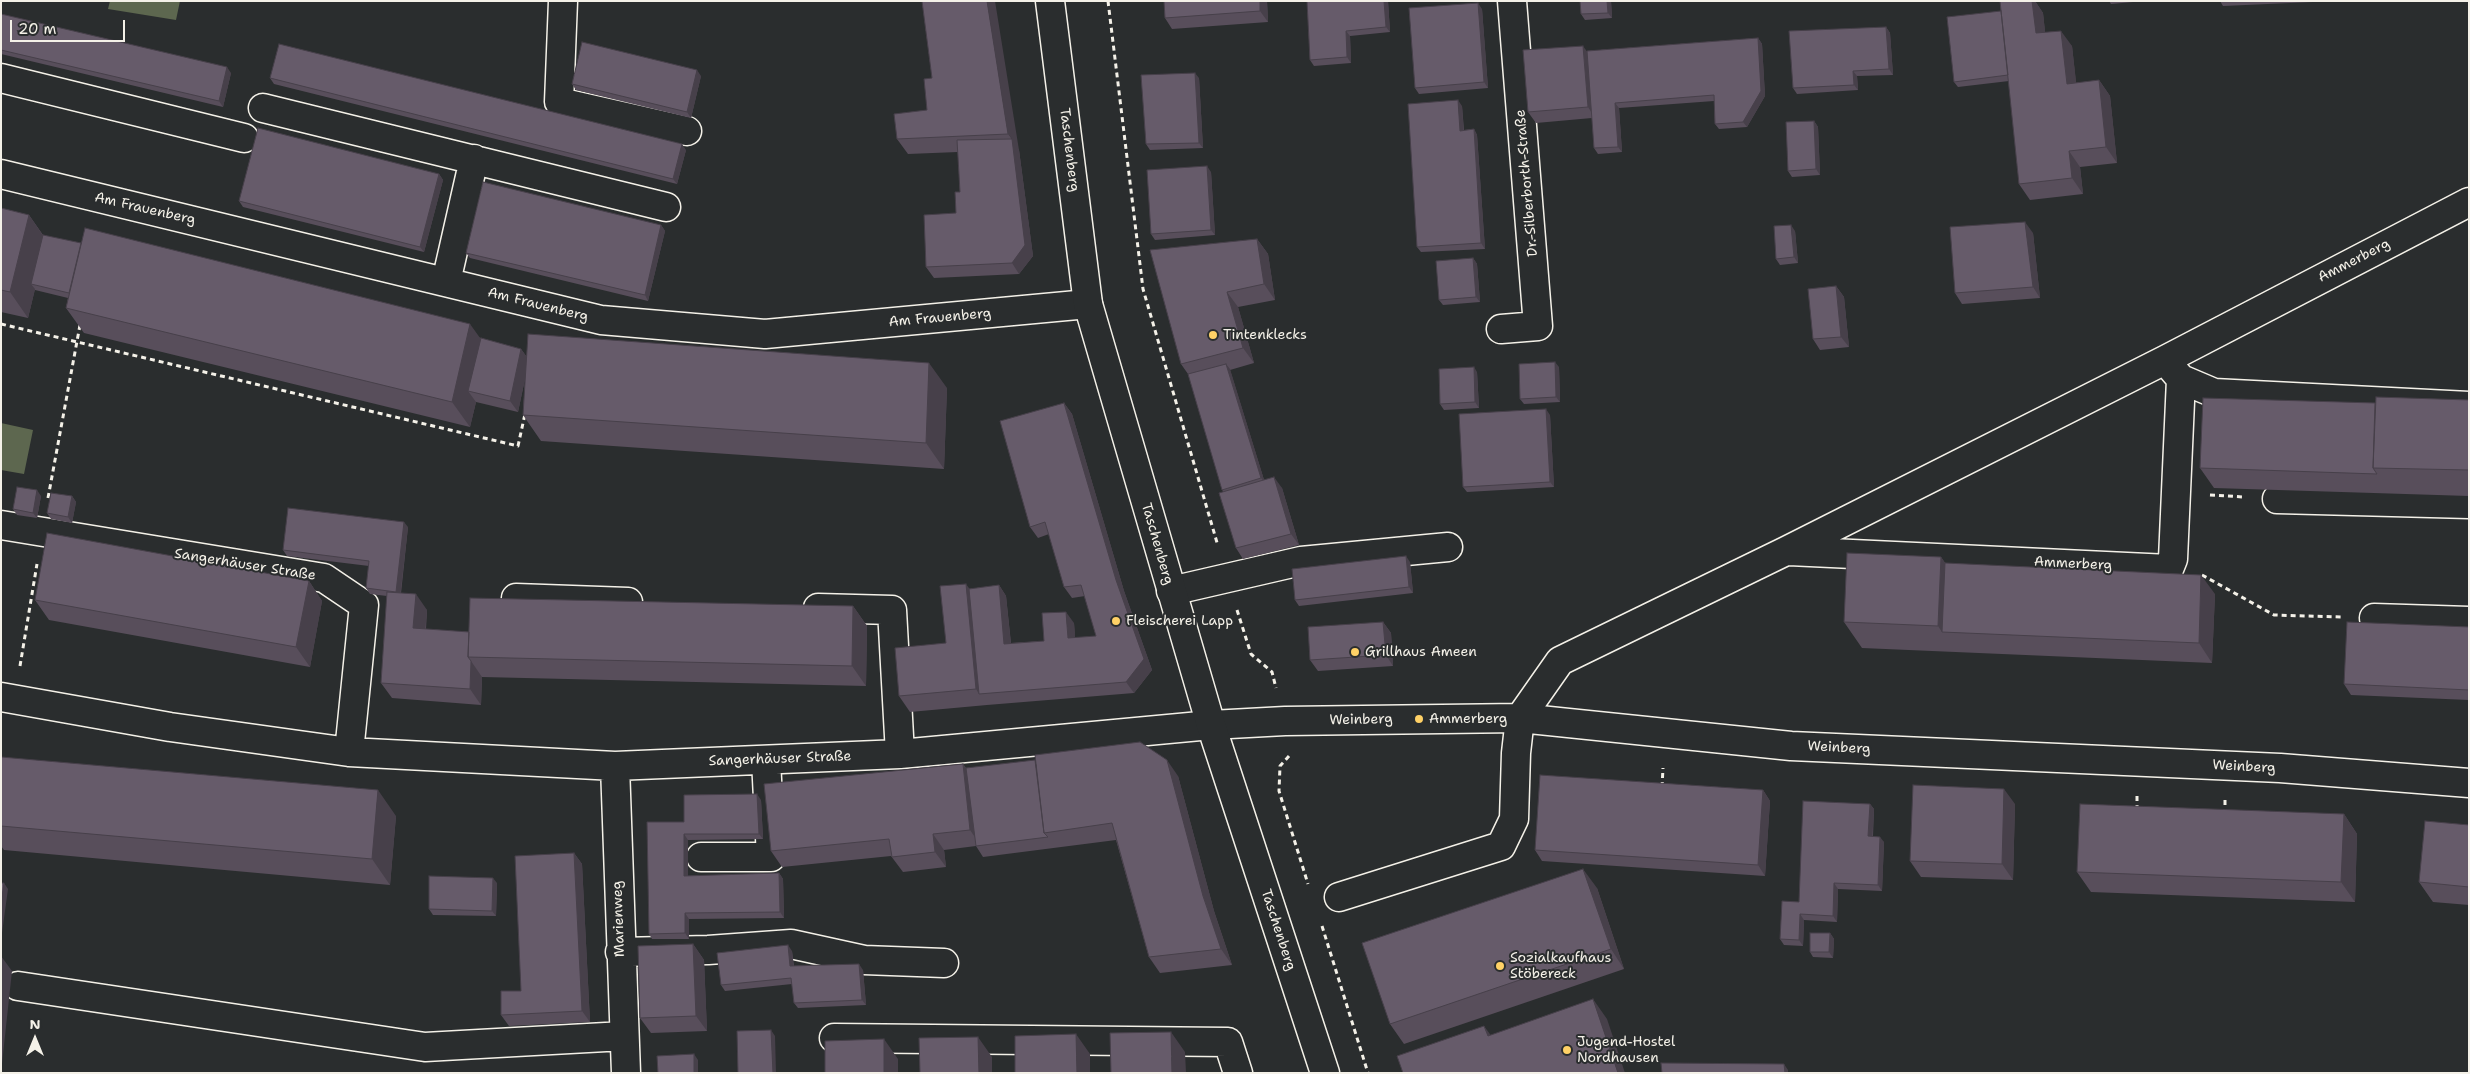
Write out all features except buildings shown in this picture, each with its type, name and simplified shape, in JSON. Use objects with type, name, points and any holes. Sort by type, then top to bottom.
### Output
[{"type":"street","points":[[563,1],[559,102],[687,131]]},
{"type":"street","name":"Taschenberg","points":[[1050,1],[1088,304],[1211,725],[1325,1073]]},
{"type":"street","name":"Dr.-Silberborth-Straße","points":[[1501,329],[1538,326],[1512,1]]},
{"type":"street","points":[[1,78],[244,138]]},
{"type":"street","points":[[263,108],[666,206]]},
{"type":"street","points":[[446,282],[474,159]]},
{"type":"street","name":"Am Frauenberg","points":[[1,174],[601,320],[765,334],[1088,304]]},
{"type":"street","name":"Ammerberg","points":[[1520,718],[1560,661],[1786,551],[2173,370],[2467,204]]},
{"type":"street","points":[[2173,370],[2214,393],[2469,406]]},
{"type":"street","points":[[2173,370],[2176,494],[2173,559]]},
{"type":"street","points":[[2277,499],[2469,504]]},
{"type":"street","name":"Sangerhäuser Straße","points":[[1,525],[324,578],[364,605],[349,752]]},
{"type":"street","points":[[1171,591],[1302,561],[1448,547]]},
{"type":"street","name":"Ammerberg","points":[[1786,551],[2169,569],[2173,559]]},
{"type":"street","points":[[516,598],[654,603]]},
{"type":"street","points":[[793,607],[892,610],[900,754]]},
{"type":"street","points":[[2374,618],[2469,621]]},
{"type":"street","name":"Sangerhäuser Straße","points":[[1,697],[170,727],[349,752],[615,766],[900,754],[1211,725]]},
{"type":"street","points":[[1339,897],[1501,846],[1514,819],[1516,752],[1520,718]]},
{"type":"street","name":"Weinberg","points":[[1211,725],[1285,721],[1520,718],[1791,746],[2280,768],[2469,783]]},
{"type":"street","points":[[701,857],[771,857],[766,760]]},
{"type":"street","name":"Marienweg","points":[[615,766],[620,952],[626,1073]]},
{"type":"street","points":[[620,952],[708,950],[791,944],[864,960],[944,963]]},
{"type":"street","points":[[18,986],[425,1047],[624,1036]]},
{"type":"street","points":[[834,1038],[1228,1042],[1238,1073]]},
{"type":"path","points":[[1108,1],[1143,290],[1250,654],[1272,672],[1285,721]]},
{"type":"path","points":[[50,483],[80,323]]},
{"type":"path","points":[[1,324],[518,446],[526,409]]},
{"type":"path","points":[[2176,494],[2277,499]]},
{"type":"path","points":[[2173,559],[2274,615],[2374,618]]},
{"type":"path","points":[[25,639],[35,573]]},
{"type":"path","points":[[1662,794],[1663,768]]},
{"type":"path","points":[[2137,796],[2137,816]]},
{"type":"path","points":[[2225,799],[2225,819]]},
{"type":"green space","points":[[110,1],[180,1],[176,20],[108,9]]},
{"type":"green space","points":[[1,423],[33,430],[24,474],[1,470]]},
{"type":"place","name":"Tintenklecks","points":[[1213,335]]},
{"type":"place","name":"Fleischerei Lapp","points":[[1116,621]]},
{"type":"place","name":"Grillhaus Ameen","points":[[1355,652]]},
{"type":"place","name":"Ammerberg","points":[[1419,719]]},
{"type":"place","name":"Sozialkaufhaus Stöbereck","points":[[1500,966]]},
{"type":"place","name":"Jugend-Hostel Nordhausen","points":[[1567,1050]]}]
